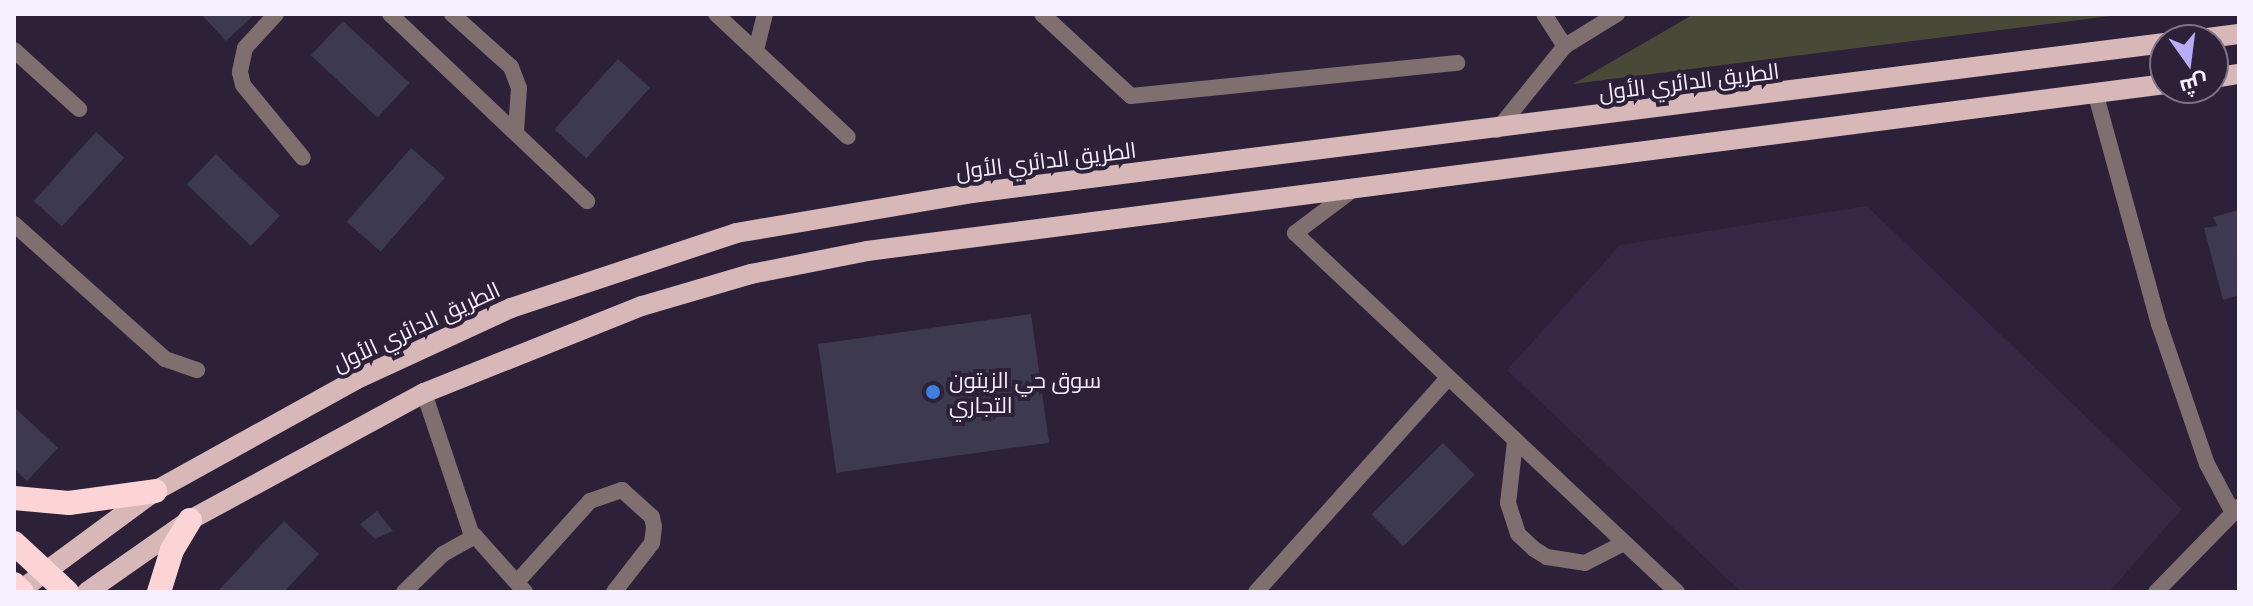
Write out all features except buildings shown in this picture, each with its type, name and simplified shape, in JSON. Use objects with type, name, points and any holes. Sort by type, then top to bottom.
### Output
[{"type":"highway","points":[[14,498],[69,503],[155,491]]},
{"type":"highway","points":[[159,592],[172,550],[190,520]]},
{"type":"highway","points":[[14,543],[67,592]]},
{"type":"main road","name":"الطريق الدائري الأول","points":[[18,590],[155,491],[355,380],[511,308],[736,233],[929,198],[1497,130],[2149,45]]},
{"type":"main road","points":[[87,592],[190,520],[424,393],[628,311],[751,274],[867,251],[1359,185],[2149,86]]},
{"type":"street","points":[[276,14],[245,48],[240,72],[243,85],[303,158]]},
{"type":"street","points":[[392,14],[587,201]]},
{"type":"street","points":[[452,14],[511,67],[519,88],[516,131]]},
{"type":"street","points":[[716,14],[848,137]]},
{"type":"street","points":[[756,50],[765,14]]},
{"type":"street","points":[[1042,14],[1131,96],[1457,63]]},
{"type":"street","points":[[1544,14],[1565,46]]},
{"type":"street","points":[[1497,130],[1565,46],[1617,14]]},
{"type":"street","points":[[14,50],[79,109]]},
{"type":"street","points":[[2095,92],[2159,324],[2207,464],[2236,509],[2156,592]]},
{"type":"street","points":[[1359,185],[1295,233],[1677,592]]},
{"type":"street","points":[[14,224],[165,359],[197,370]]},
{"type":"street","points":[[1256,592],[1447,379]]},
{"type":"street","points":[[424,393],[472,536],[482,540],[521,587],[590,501],[622,490],[652,517],[652,543],[614,592]]},
{"type":"street","points":[[1515,442],[1508,503],[1518,534],[1534,549],[1547,557],[1585,563],[1624,543]]},
{"type":"street","points":[[404,592],[443,554],[472,536]]},
{"type":"shaded area","points":[[1867,206],[2182,509],[2109,592],[1741,592],[1507,370],[1620,245]]},
{"type":"green space","points":[[1694,14],[2126,14],[1573,84]]},
{"type":"place","name":"سوق حي الزيتون التجاري","points":[[933,392]]}]
